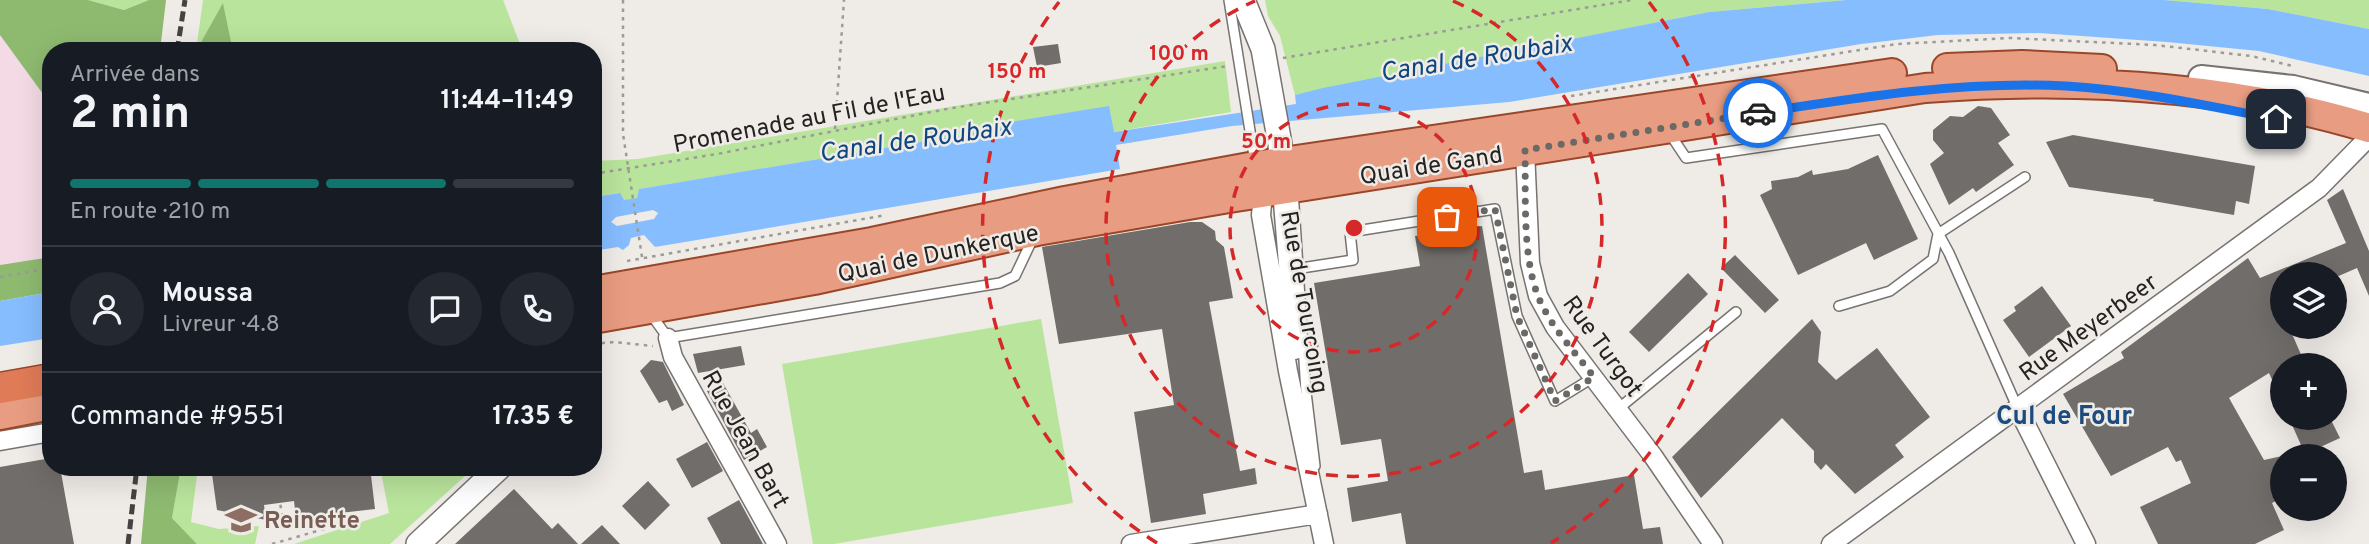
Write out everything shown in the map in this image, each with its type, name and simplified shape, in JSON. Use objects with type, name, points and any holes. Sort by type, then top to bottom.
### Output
[{"type":"highway","points":[[0,388],[42,381]]},
{"type":"highway","points":[[0,405],[42,398]]},
{"type":"main road","name":"Quai de Gand","points":[[1272,170],[1915,71],[2049,66],[2293,88],[2369,106]]},
{"type":"main road","points":[[2201,78],[2368,132]]},
{"type":"main road","name":"Quai de Gand","points":[[1272,170],[1525,150],[1925,88],[2141,88],[2243,100],[2319,114],[2368,132]]},
{"type":"main road","name":"Quai de Dunkerque","points":[[602,317],[814,280],[1037,231],[1272,170]]},
{"type":"main road","name":"Quai de Dunkerque","points":[[602,289],[884,239],[1065,201],[1272,170]]},
{"type":"main road","points":[[0,379],[42,374]]},
{"type":"main road","points":[[0,415],[42,407]]},
{"type":"street","points":[[1242,0],[1263,49],[1259,69],[1272,170]]},
{"type":"street","name":"Rue Meyerbeer","points":[[1831,544],[2319,188],[2368,132]]},
{"type":"street","name":"Rue Turgot","points":[[1525,150],[1529,253],[1535,288],[1548,316],[1618,409],[1713,544]]},
{"type":"street","name":"Rue de Tourcoing","points":[[1272,170],[1286,271]]},
{"type":"street","name":"Rue de Tourcoing","points":[[1272,170],[1286,271],[1300,424],[1324,542]]},
{"type":"street","name":"Rue Jean Bart","points":[[668,338],[673,357],[777,544]]},
{"type":"street","points":[[2018,409],[2086,544]]},
{"type":"street","points":[[0,441],[42,434]]},
{"type":"street","points":[[418,544],[490,476]]},
{"type":"street","points":[[1131,544],[1318,514]]},
{"type":"lane","points":[[1229,0],[1259,69]]},
{"type":"lane","points":[[1251,0],[1271,49],[1259,69]]},
{"type":"lane","points":[[1665,127],[1686,158],[1882,129],[1938,234],[2018,409]]},
{"type":"lane","points":[[1839,306],[1890,291],[1933,259],[1938,234],[2025,177]]},
{"type":"lane","points":[[1324,542],[1306,392],[1286,271],[1353,260],[1350,232],[1495,209],[1517,316],[1555,401],[1594,377]]},
{"type":"lane","points":[[647,309],[668,338],[1000,283],[1015,276],[1037,231]]},
{"type":"lane","points":[[1618,409],[1736,312]]},
{"type":"path","points":[[623,0],[623,134],[642,257]]},
{"type":"path","points":[[835,131],[844,0]]},
{"type":"path","points":[[1588,0],[1590,7]]},
{"type":"path","name":"Promenade au Fil de l'Eau","points":[[602,173],[952,108],[1259,69],[1632,0]]},
{"type":"path","points":[[0,277],[42,270]]},
{"type":"path","name":"Rue Jean Bart","points":[[602,343],[651,345],[673,357]]},
{"type":"path","points":[[272,544],[345,523],[284,524],[280,503]]},
{"type":"shaded area","points":[[0,35],[42,93],[42,258],[0,265]]},
{"type":"green space","points":[[0,0],[88,0],[124,10],[149,0],[166,0],[161,42],[42,42],[42,93],[0,35]]},
{"type":"green space","points":[[88,0],[149,0],[124,10]]},
{"type":"green space","points":[[203,0],[503,0],[519,42],[231,42],[223,4],[201,42],[197,42]]},
{"type":"green space","points":[[1265,0],[1846,0],[1709,12],[1295,95],[1280,36],[1268,16]]},
{"type":"green space","points":[[2164,0],[2369,0],[2369,29],[2268,9]]},
{"type":"green space","points":[[223,3],[231,42],[201,42]]},
{"type":"green space","points":[[1225,61],[1231,112],[1113,132],[1108,107],[1011,122],[1011,127],[639,189],[638,198],[623,201],[619,193],[602,196],[602,161],[638,159]]},
{"type":"green space","points":[[42,258],[42,294],[0,301],[0,265]]},
{"type":"green space","points":[[1041,319],[1073,503],[834,544],[813,544],[782,364]]},
{"type":"green space","points":[[147,476],[179,476],[172,518],[197,544],[141,544]]},
{"type":"green space","points":[[179,476],[197,476],[191,522],[219,529],[259,526],[255,544],[197,544],[172,518]]},
{"type":"green space","points":[[382,476],[465,476],[390,544],[294,544],[389,513]]},
{"type":"water","points":[[1846,0],[2164,0],[2268,9],[2369,29],[2369,76],[2259,51],[2039,33],[1938,35],[1861,44],[1509,102],[1232,126],[1116,145],[1120,169],[655,247],[644,235],[631,238],[629,245],[623,250],[618,247],[602,250],[602,196],[620,193],[624,200],[637,198],[639,189],[1010,127],[1010,122],[1109,106],[1114,132],[1296,104],[1295,95],[1709,12]],"holes":[[[653,210],[658,213],[654,219],[617,226],[611,222],[616,217]]]},
{"type":"water","points":[[42,294],[42,339],[0,346],[0,301]]},
{"type":"building","points":[[1058,44],[1061,63],[1037,67],[1033,47]]},
{"type":"building","points":[[1978,106],[1991,108],[2010,135],[1998,143],[2014,165],[1976,192],[1973,188],[1949,205],[1930,164],[1944,153],[1933,140],[1933,130],[1950,116],[1963,117]]},
{"type":"building","points":[[2073,135],[2255,166],[2249,204],[2236,201],[2234,215],[2153,201],[2154,199],[2069,187],[2046,142]]},
{"type":"building","points":[[1878,155],[1918,239],[1874,260],[1866,243],[1798,275],[1760,195],[1772,189],[1771,181],[1798,177],[1812,170],[1813,175],[1848,169]]},
{"type":"building","points":[[2343,189],[2369,251],[2369,296],[2357,268],[2347,272],[2347,262],[2299,262],[2346,243],[2327,200]]},
{"type":"building","points":[[1202,222],[1215,231],[1216,240],[1224,247],[1233,298],[1209,302],[1240,471],[1255,468],[1257,484],[1203,494],[1206,514],[1151,523],[1134,412],[1174,405],[1162,329],[1059,344],[1042,247]]},
{"type":"building","points":[[1482,226],[1524,473],[1542,470],[1545,490],[1634,475],[1643,529],[1660,527],[1663,544],[1406,544],[1401,513],[1352,522],[1347,488],[1388,481],[1381,439],[1341,445],[1314,283],[1420,266],[1415,236]]},
{"type":"building","points":[[1735,255],[1779,300],[1765,313],[1721,268]]},
{"type":"building","points":[[2248,258],[2260,278],[2270,274],[2270,339],[2294,339],[2300,353],[2270,353],[2270,375],[2269,373],[2229,398],[2264,460],[2270,459],[2270,521],[2280,521],[2284,530],[2255,544],[2158,544],[2140,507],[2191,483],[2181,460],[2176,462],[2168,447],[2111,476],[2063,394],[2124,358],[2121,352]]},
{"type":"building","points":[[1688,273],[1708,294],[1649,352],[1629,332]]},
{"type":"building","points":[[2042,286],[2071,326],[2029,357],[2003,320],[2016,311],[2014,307]]},
{"type":"building","points":[[1812,319],[1821,332],[1818,362],[1836,380],[1877,348],[1930,417],[1895,445],[1904,457],[1855,494],[1826,464],[1821,470],[1814,462],[1814,451],[1782,418],[1701,498],[1672,457]]},
{"type":"building","points":[[741,346],[745,365],[698,373],[693,354]]},
{"type":"building","points":[[651,360],[663,362],[684,405],[672,411],[667,400],[659,403],[640,371]]},
{"type":"building","points":[[723,383],[751,433],[757,429],[767,447],[744,460],[707,391]]},
{"type":"building","points":[[2294,430],[2336,430],[2340,438],[2327,444],[2301,444]]},
{"type":"building","points":[[707,442],[723,471],[692,488],[676,459]]},
{"type":"building","points":[[42,460],[42,476],[62,476],[74,544],[0,544],[0,467]]},
{"type":"building","points":[[212,476],[371,476],[375,509],[296,518],[294,501],[264,505],[266,520],[217,510]]},
{"type":"building","points":[[648,481],[670,505],[645,530],[622,506]]},
{"type":"building","points":[[514,489],[552,529],[558,523],[578,544],[455,544]]},
{"type":"building","points":[[739,500],[763,544],[721,544],[707,518]]},
{"type":"building","points":[[602,525],[620,544],[581,544]]},
{"type":"railway","points":[[178,42],[185,0]]},
{"type":"railway","points":[[128,544],[136,476]]},
{"type":"way so far","points":[[1447,217],[1495,209],[1517,316],[1555,401],[1594,377],[1548,316],[1533,280],[1525,150],[1758,113]]},
{"type":"place","name":"Reinette","points":[[241,520]]},
{"type":"district","name":"Cul de Four","points":[[2064,415]]},
{"type":"route","points":[[1758,113],[1925,88],[2027,85],[2068,86],[2276,119]]},
{"type":"water label","name":"Canal de Roubaix","points":[[1476,57]]},
{"type":"water label","name":"Canal de Roubaix","points":[[915,139]]}]
